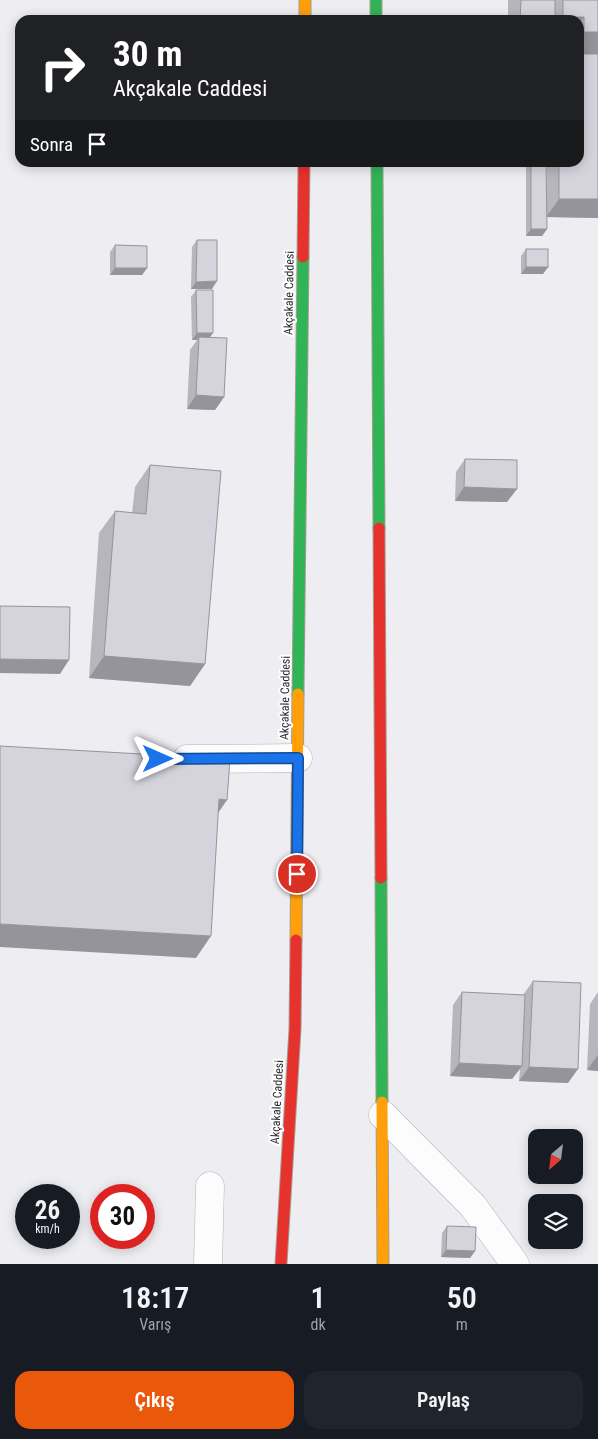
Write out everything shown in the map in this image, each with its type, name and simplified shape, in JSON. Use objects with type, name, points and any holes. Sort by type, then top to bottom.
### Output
[{"type":"main road","points":[[305,0],[305,15]]},
{"type":"main road","points":[[376,0],[376,15]]},
{"type":"main road","name":"Akçakale Caddesi","points":[[281,1264],[295,1029],[304,167]]},
{"type":"main road","points":[[377,167],[383,1115],[382,1264]]},
{"type":"street","points":[[158,759],[298,758]]},
{"type":"street","points":[[383,1115],[474,1206],[515,1264]]},
{"type":"street","points":[[208,1264],[210,1186]]},
{"type":"building","points":[[521,0],[555,0],[555,15],[520,15]]},
{"type":"building","points":[[563,0],[598,0],[598,32],[584,32],[584,15],[563,15]]},
{"type":"building","points":[[584,54],[598,54],[598,199],[559,199],[559,167],[584,167]]},
{"type":"building","points":[[531,167],[546,167],[547,229],[531,229]]},
{"type":"building","points":[[197,240],[217,240],[217,281],[196,282]]},
{"type":"building","points":[[115,245],[147,246],[147,268],[115,268]]},
{"type":"building","points":[[526,249],[548,249],[548,267],[526,267]]},
{"type":"building","points":[[196,290],[213,290],[213,333],[197,333]]},
{"type":"building","points":[[199,337],[227,338],[224,397],[196,395]]},
{"type":"building","points":[[465,459],[517,460],[517,489],[464,487]]},
{"type":"building","points":[[150,465],[221,471],[205,664],[104,656],[115,511],[146,514]]},
{"type":"building","points":[[0,606],[70,607],[69,660],[0,659]]},
{"type":"building","points":[[0,746],[230,759],[227,800],[219,799],[211,936],[0,924]]},
{"type":"building","points":[[533,981],[581,983],[578,1069],[529,1067]]},
{"type":"building","points":[[462,992],[525,995],[522,1066],[459,1063]]},
{"type":"building","points":[[447,1226],[476,1227],[475,1251],[446,1250]]},
{"type":"traffic: fast","points":[[376,0],[376,15]]},
{"type":"traffic: fast","points":[[377,167],[379,528]]},
{"type":"traffic: fast","points":[[298,694],[303,257]]},
{"type":"traffic: fast","points":[[381,878],[382,1102]]},
{"type":"traffic: slow","points":[[305,0],[305,15]]},
{"type":"traffic: slow","points":[[296,940],[298,694]]},
{"type":"traffic: slow","points":[[382,1102],[383,1264]]},
{"type":"traffic: jam","points":[[303,257],[304,167]]},
{"type":"traffic: jam","points":[[379,528],[381,878]]},
{"type":"traffic: jam","points":[[281,1264],[295,1029],[296,940]]},
{"type":"route","points":[[158,759],[298,758],[297,874]]}]
